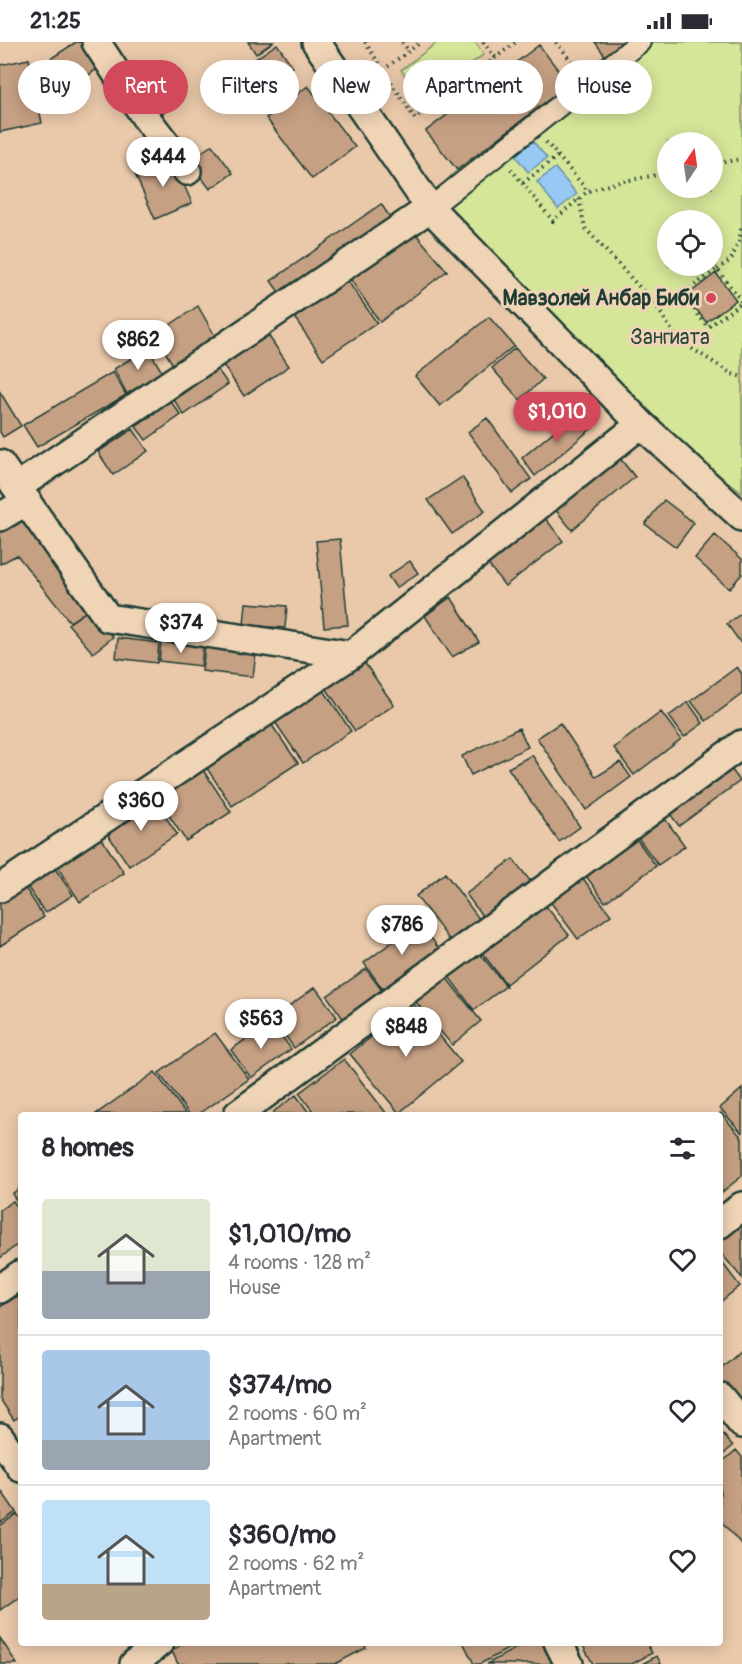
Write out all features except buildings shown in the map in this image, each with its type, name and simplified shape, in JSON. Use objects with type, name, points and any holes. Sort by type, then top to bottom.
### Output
[{"type":"street","points":[[96,42],[146,118],[187,171]]},
{"type":"street","points":[[316,42],[430,208],[641,424],[742,517]]},
{"type":"street","points":[[618,60],[640,42]]},
{"type":"street","points":[[0,516],[22,494],[430,208],[555,110]]},
{"type":"street","points":[[0,888],[351,655],[641,424]]},
{"type":"street","points":[[0,464],[108,618],[351,655]]},
{"type":"street","points":[[241,1112],[742,744]]},
{"type":"street","points":[[723,1222],[742,1206]]},
{"type":"street","points":[[0,1289],[18,1276]]},
{"type":"street","points":[[723,1401],[742,1424]]},
{"type":"street","points":[[0,1437],[18,1464]]},
{"type":"street","points":[[560,1646],[569,1664]]},
{"type":"path","points":[[365,42],[377,60]]},
{"type":"path","points":[[402,42],[409,51]]},
{"type":"path","points":[[391,64],[421,42]]},
{"type":"path","points":[[483,42],[496,58]]},
{"type":"path","points":[[391,82],[415,119],[516,42]]},
{"type":"path","points":[[556,42],[570,60]]},
{"type":"path","points":[[533,127],[588,191]]},
{"type":"path","points":[[499,154],[553,221],[588,191],[657,175]]},
{"type":"path","points":[[523,183],[558,156]]},
{"type":"path","points":[[723,162],[742,159]]},
{"type":"path","points":[[579,199],[585,228],[650,299],[677,339],[732,374],[742,377]]},
{"type":"path","points":[[723,265],[731,260],[739,241],[742,225]]},
{"type":"path","points":[[650,299],[682,294],[706,276]]},
{"type":"path","points":[[682,294],[708,327],[742,302],[723,276]]},
{"type":"green space","points":[[438,42],[475,42],[484,54],[476,60],[414,60]]},
{"type":"green space","name":"Зангиата","points":[[626,42],[742,42],[742,493],[648,418],[432,195],[457,170],[531,114],[543,114],[543,105],[555,96],[555,114],[652,114],[652,60],[602,60]]},
{"type":"water","points":[[532,140],[547,158],[528,172],[514,154]]},
{"type":"water","points":[[555,168],[577,194],[558,209],[537,182]]},
{"type":"place","name":"Мавзолей Анбар Биби","points":[[711,298]]}]
